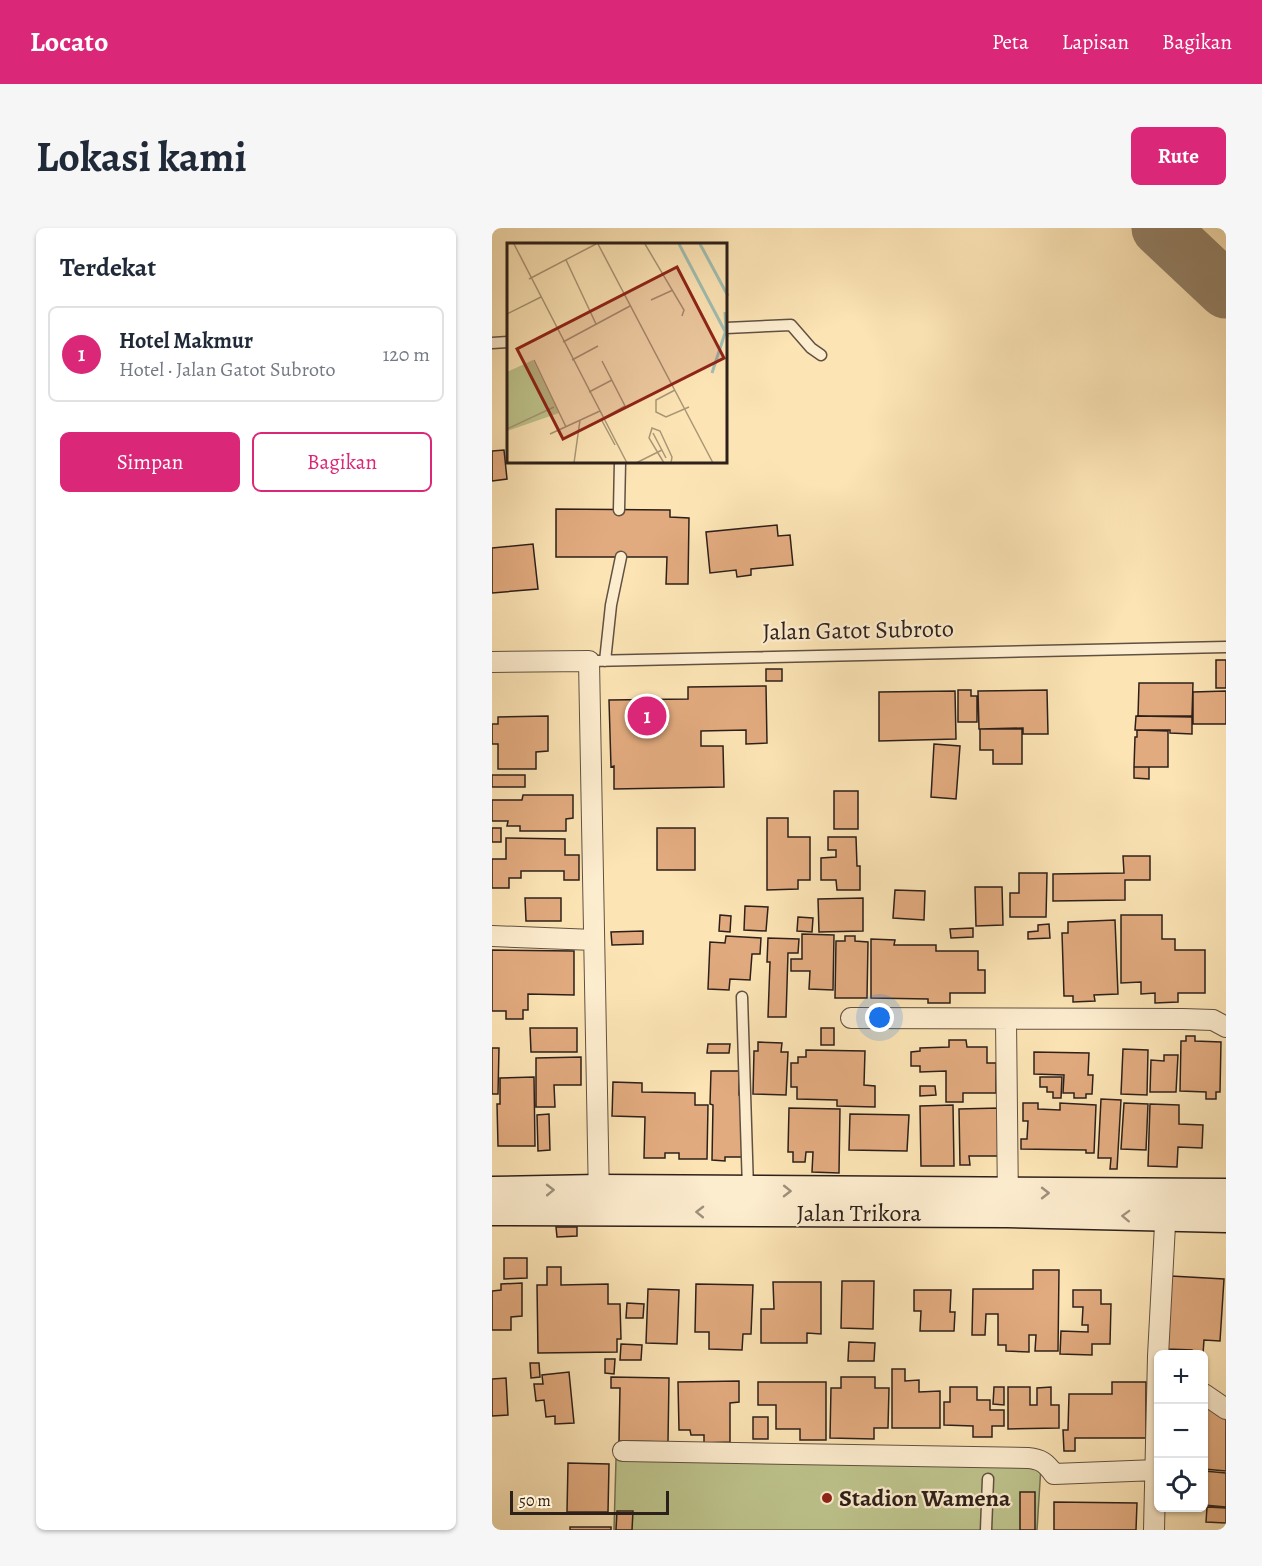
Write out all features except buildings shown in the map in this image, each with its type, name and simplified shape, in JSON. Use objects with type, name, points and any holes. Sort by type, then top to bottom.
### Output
[{"type":"main road","name":"Jalan Trikora","points":[[492,1191],[599,1201],[1166,1206],[1226,1218]]},
{"type":"main road","name":"Jalan Trikora","points":[[1166,1206],[1226,1193]]},
{"type":"main road","name":"Jalan Trikora","points":[[492,1211],[599,1201]]},
{"type":"street","name":"Jalan Gatot Subroto","points":[[492,662],[597,661]]},
{"type":"street","points":[[597,661],[594,939],[599,1201]]},
{"type":"street","points":[[492,936],[594,939]]},
{"type":"street","points":[[851,1018],[1212,1020],[1226,1027]]},
{"type":"street","points":[[1006,1020],[1008,1203]]},
{"type":"street","points":[[1158,1350],[1166,1206]]},
{"type":"street","points":[[1208,1397],[1226,1409]]},
{"type":"street","points":[[1157,1458],[1158,1404]]},
{"type":"street","points":[[622,1451],[1028,1458],[1039,1459],[1054,1474],[1154,1470]]},
{"type":"street","points":[[1154,1530],[1155,1512]]},
{"type":"lane","points":[[728,328],[791,325],[811,348],[821,355]]},
{"type":"lane","points":[[492,343],[507,342]]},
{"type":"lane","points":[[619,510],[620,464]]},
{"type":"lane","points":[[597,661],[621,557]]},
{"type":"lane","name":"Jalan Gatot Subroto","points":[[597,661],[1226,647]]},
{"type":"lane","points":[[742,997],[748,1202]]},
{"type":"lane","points":[[986,1530],[988,1479]]},
{"type":"green space","name":"Stadion Wamena","points":[[616,1459],[1041,1466],[1037,1530],[614,1530]]},
{"type":"taxiway","points":[[1160,228],[1226,290]]},
{"type":"place","name":"Hotel Makmur","points":[[647,716]]},
{"type":"place","name":"Stadion Wamena","points":[[827,1498]]}]
